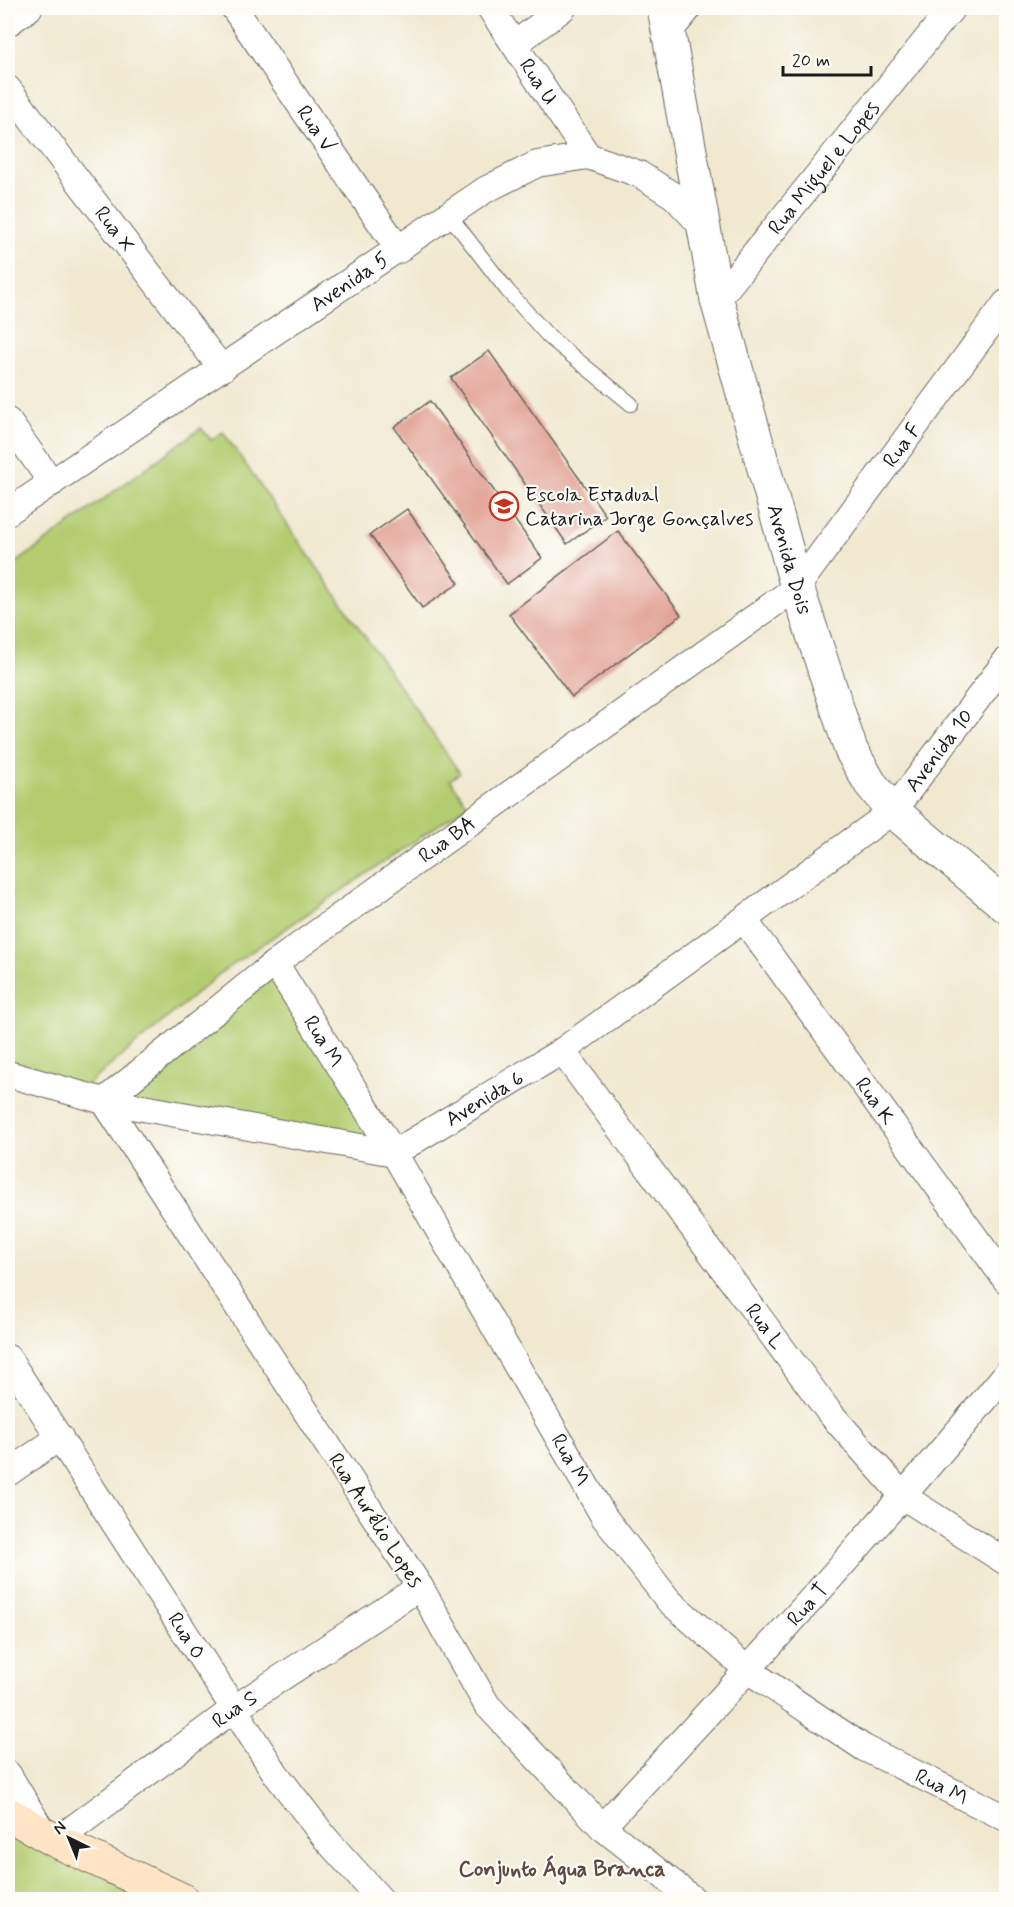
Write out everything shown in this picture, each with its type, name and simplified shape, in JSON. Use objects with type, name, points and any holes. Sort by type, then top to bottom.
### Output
[{"type":"main road","points":[[8,1814],[49,1836],[183,1899]]},
{"type":"street","points":[[8,23],[29,8]]},
{"type":"street","name":"Rua V","points":[[234,8],[399,250]]},
{"type":"street","name":"Rua U","points":[[490,8],[588,156]]},
{"type":"street","points":[[515,44],[563,8]]},
{"type":"street","name":"Rua Miguel e Lopes","points":[[717,300],[952,8]]},
{"type":"street","name":"Avenida Dois","points":[[674,16],[704,228],[717,300],[797,587],[851,750],[870,783],[893,811],[1006,906]]},
{"type":"street","name":"Rua X","points":[[8,88],[222,369]]},
{"type":"street","name":"Avenida 5","points":[[8,512],[485,190],[537,165],[588,156],[639,174],[674,196],[704,228]]},
{"type":"street","name":"Rua F","points":[[797,587],[1006,303]]},
{"type":"street","points":[[8,421],[52,483]]},
{"type":"street","name":"Rua BA","points":[[104,1101],[275,963],[797,587]]},
{"type":"street","name":"Avenida 10","points":[[893,811],[1006,661]]},
{"type":"street","name":"Avenida 6","points":[[394,1153],[562,1051],[745,921],[893,811]]},
{"type":"street","name":"Rua K","points":[[745,921],[1006,1280]]},
{"type":"street","name":"Rua M","points":[[275,963],[394,1153],[604,1517],[669,1601],[749,1671],[864,1748],[1006,1818]]},
{"type":"street","name":"Rua L","points":[[562,1051],[829,1412],[904,1497],[1006,1562]]},
{"type":"street","points":[[8,1074],[104,1101],[188,1114],[394,1153]]},
{"type":"street","name":"Rua Aurélio Lopes","points":[[104,1101],[420,1587],[487,1705],[602,1827],[694,1899]]},
{"type":"street","name":"Rua O","points":[[8,1358],[276,1774],[326,1839],[381,1899]]},
{"type":"street","name":"Rua T","points":[[602,1827],[749,1671],[904,1497],[1006,1374]]},
{"type":"street","points":[[8,1473],[60,1437]]},
{"type":"street","name":"Rua S","points":[[49,1836],[235,1708],[420,1587]]},
{"type":"street","points":[[8,1774],[49,1836]]},
{"type":"lane","points":[[449,215],[507,290],[549,337],[631,404]]},
{"type":"green space","points":[[201,428],[211,440],[223,432],[460,773],[450,780],[468,805],[223,971],[85,1087],[8,1065],[8,569]]},
{"type":"green space","points":[[275,963],[394,1153],[104,1101]]},
{"type":"green space","points":[[8,1825],[156,1899],[8,1899]]},
{"type":"building","points":[[489,351],[606,516],[567,544],[451,378]]},
{"type":"building","points":[[430,401],[542,558],[507,584],[394,427]]},
{"type":"building","points":[[407,509],[459,583],[422,608],[370,535]]},
{"type":"building","points":[[618,531],[681,615],[572,697],[509,614]]},
{"type":"place","name":"Escola Estadual Catarina Jorge Gonçalves","points":[[504,506]]},
{"type":"district","name":"Conjunto Água Branca","points":[[562,1868]]}]
